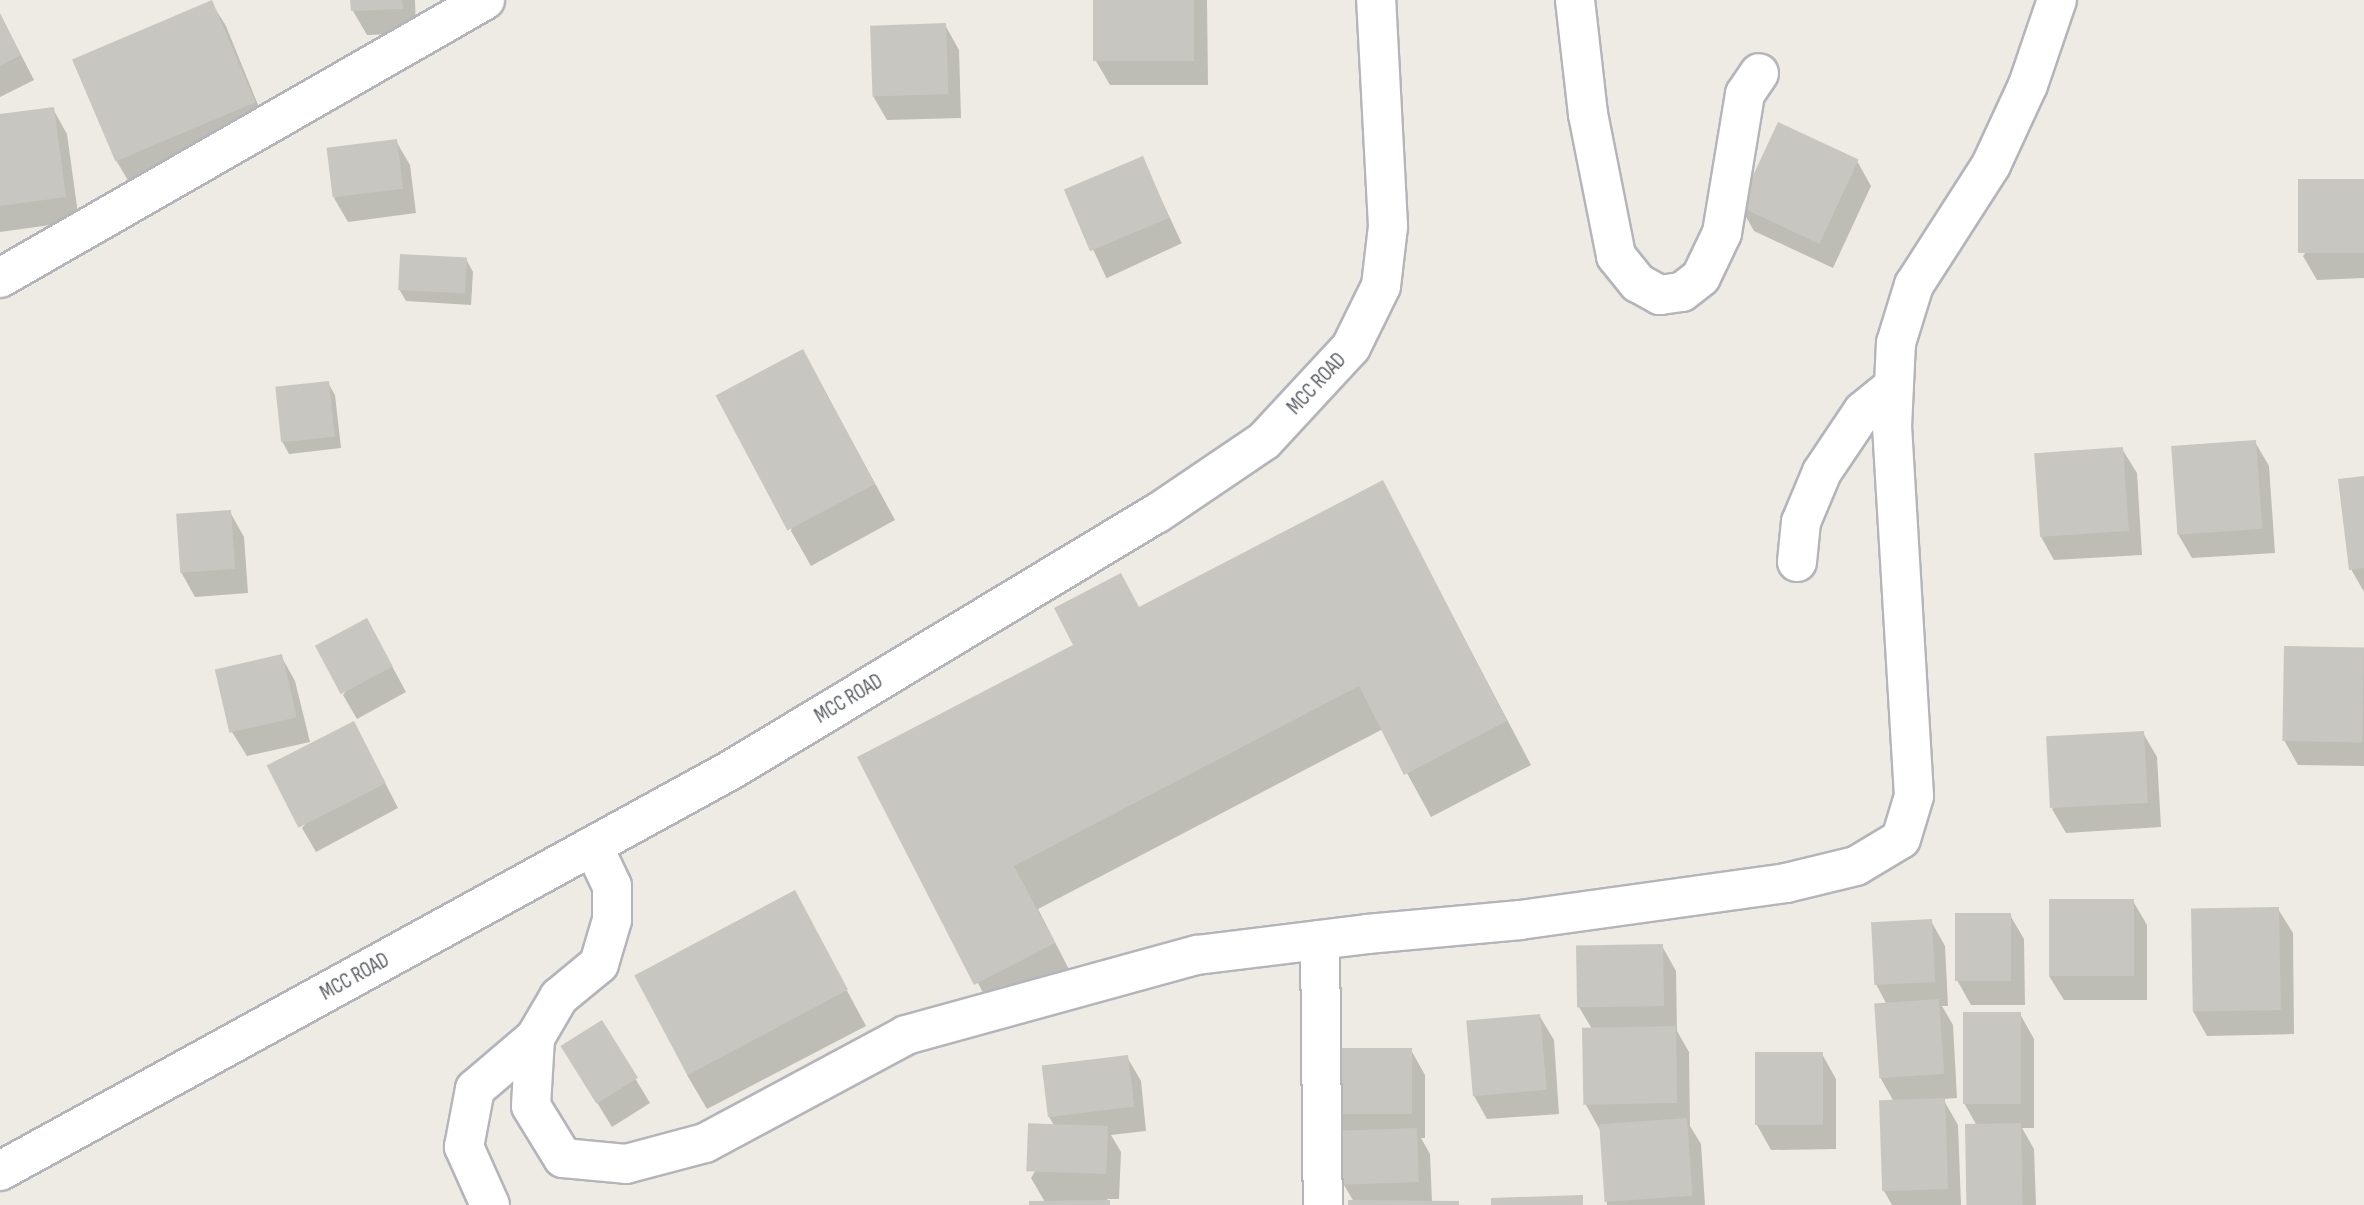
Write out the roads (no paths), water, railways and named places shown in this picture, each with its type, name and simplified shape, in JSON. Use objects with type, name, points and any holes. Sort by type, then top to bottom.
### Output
[{"type":"street","points":[[0,278],[485,0]]},
{"type":"street","name":"MCC ROAD","points":[[0,1171],[731,771],[1156,514],[1264,441],[1351,347],[1381,286],[1388,226],[1376,0]]},
{"type":"street","points":[[1575,0],[1588,114],[1616,256],[1638,283],[1660,295],[1682,292],[1701,277],[1722,233],[1745,94],[1759,73]]},
{"type":"street","points":[[534,1038],[531,1106],[563,1158],[626,1164],[705,1143],[906,1035],[1197,955],[1520,920],[1786,883],[1856,866],[1901,839],[1914,796],[1892,387],[1896,343],[1914,285],[1991,164],[2028,85],[2057,0]]},
{"type":"street","points":[[1797,562],[1801,522],[1822,472],[1863,411],[1892,387]]},
{"type":"street","points":[[490,1205],[464,1147],[475,1089],[534,1038],[559,997],[599,964],[612,920],[612,886],[593,846]]},
{"type":"street","points":[[1320,940],[1323,1205]]}]
